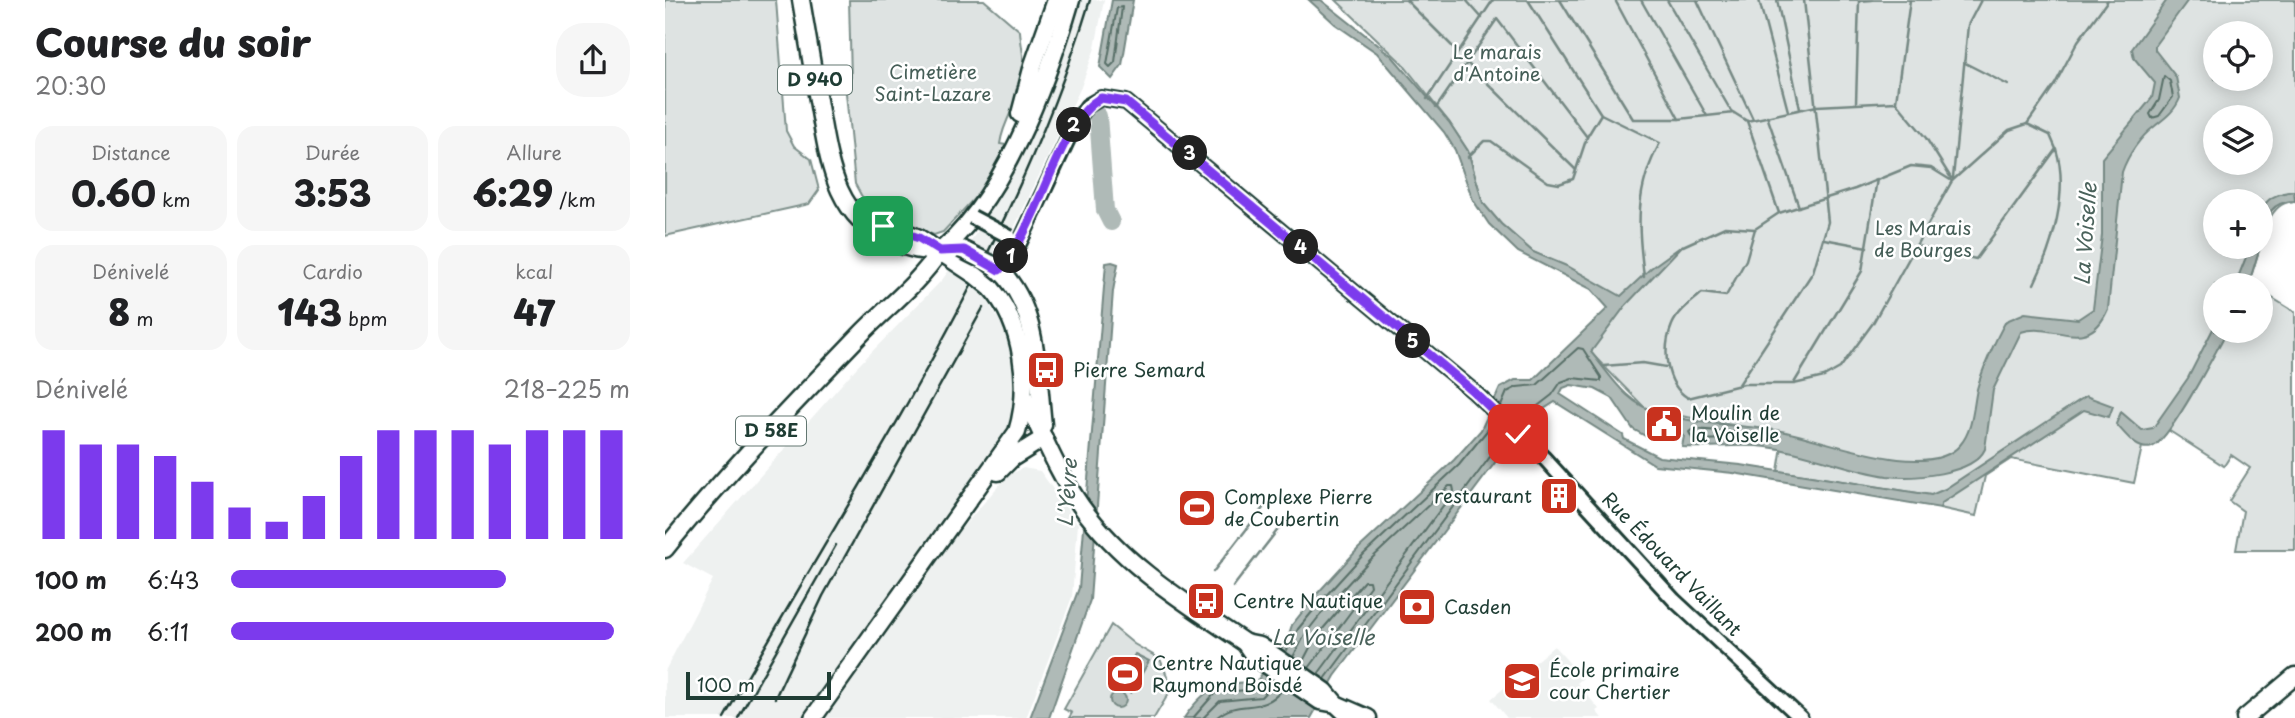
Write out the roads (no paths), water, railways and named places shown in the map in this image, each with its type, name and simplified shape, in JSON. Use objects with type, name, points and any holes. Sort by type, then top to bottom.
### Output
[{"type":"main road","name":"D 940","points":[[801,0],[828,160],[843,200],[870,229],[915,250],[951,253]]},
{"type":"main road","points":[[1010,154],[1047,22],[1058,0]]},
{"type":"main road","points":[[951,253],[1010,154],[1031,111],[1048,70],[1070,0]]},
{"type":"main road","points":[[951,253],[994,274],[1013,287],[1031,326],[1044,438]]},
{"type":"main road","points":[[951,253],[975,275],[994,274]]},
{"type":"main road","name":"D 58E","points":[[665,549],[879,316],[951,253]]},
{"type":"main road","points":[[813,718],[1017,432],[1024,396],[1018,339],[994,274]]},
{"type":"main road","points":[[1024,396],[1059,471],[1081,506],[1117,549],[1143,573],[1245,643],[1254,656],[1327,699],[1368,718]]},
{"type":"main road","points":[[1017,432],[1044,438]]},
{"type":"main road","points":[[971,499],[1013,458],[1044,438]]},
{"type":"main road","points":[[2245,718],[2295,676]]},
{"type":"main road","points":[[1327,699],[1351,718]]},
{"type":"street","points":[[1047,22],[1049,0]]},
{"type":"street","points":[[1031,111],[1059,23],[1058,0]]},
{"type":"street","name":"Rue Édouard Vaillant","points":[[1015,239],[1087,106],[1101,98],[1126,102],[1488,405],[1544,458],[1674,600],[1801,718]]},
{"type":"street","points":[[972,217],[1015,239],[994,274]]},
{"type":"water","points":[[1112,0],[1133,0],[1122,65],[1112,79],[1100,67]]},
{"type":"water","name":"La Voiselle","points":[[1309,0],[1321,0],[1392,56],[1449,122],[1468,151],[1483,203],[1501,224],[1533,252],[1569,267],[1621,296],[1651,268],[1683,245],[1626,305],[1591,352],[1628,396],[1647,409],[1659,413],[1649,438],[1633,429],[1612,398],[1595,389],[1571,385],[1563,388],[1560,394],[1623,435],[1624,439],[1659,457],[1741,465],[1931,495],[1945,489],[2086,396],[2113,406],[2109,417],[2084,410],[1942,503],[1940,508],[1733,473],[1655,465],[1555,402],[1527,420],[1335,676],[1311,718],[1184,718],[1199,699],[1214,688],[1256,682],[1287,640],[1292,625],[1316,595],[1358,549],[1454,460],[1481,430],[1500,388],[1515,380],[1533,380],[1608,308],[1591,289],[1518,252],[1489,224],[1473,200],[1455,150],[1444,132],[1377,53],[1335,24]]},
{"type":"water","points":[[2167,0],[2188,0],[2155,45],[2155,50],[2176,77],[2180,98],[2169,114],[2140,141],[2122,172],[2108,309],[2100,323],[2091,331],[2080,334],[2033,330],[2021,332],[1993,390],[1985,449],[1978,458],[1955,470],[1926,476],[1898,477],[1767,447],[1682,447],[1684,436],[1670,430],[1675,417],[1781,431],[1847,449],[1900,459],[1924,460],[1945,456],[1960,445],[1970,426],[1982,373],[2006,321],[2025,313],[2078,319],[2093,309],[2102,235],[2102,158],[2152,98],[2155,83],[2134,58],[2132,49]]},
{"type":"water","points":[[2294,191],[2295,201],[2273,208],[2273,197]]},
{"type":"water","points":[[2245,259],[2256,259],[2252,273],[2240,273]]},
{"type":"water","name":"L'Yèvre","points":[[1106,263],[1118,264],[1113,291],[1090,600],[1049,718],[1030,718],[1079,588]]},
{"type":"water","points":[[2206,343],[2220,343],[2181,413],[2160,441],[2152,447],[2141,447],[2127,437],[2116,424],[2121,412],[2142,430],[2153,428],[2188,378]]},
{"type":"water","points":[[1135,654],[1149,661],[1131,693],[1117,686]]},
{"type":"water","points":[[1118,692],[1124,694],[1124,706],[1118,708],[1112,706],[1110,700],[1112,694]]},
{"type":"waterway","points":[[1406,0],[1458,52]]},
{"type":"waterway","points":[[1466,0],[1482,18]]},
{"type":"waterway","points":[[1427,99],[1493,0]]},
{"type":"waterway","points":[[1528,0],[1601,114],[1660,143],[1646,177],[1640,208],[1644,277]]},
{"type":"waterway","points":[[1560,0],[1633,119],[1679,119],[1734,113]]},
{"type":"waterway","points":[[1615,0],[1679,119]]},
{"type":"waterway","points":[[1641,0],[1707,116]]},
{"type":"waterway","points":[[1667,0],[1731,111],[1747,121],[1779,213]]},
{"type":"waterway","points":[[1697,0],[1753,119]]},
{"type":"waterway","points":[[1759,0],[1788,111]]},
{"type":"waterway","points":[[1777,0],[1800,109]]},
{"type":"waterway","points":[[1738,386],[1813,272],[1828,222],[1804,0]]},
{"type":"waterway","points":[[1856,103],[1859,0]]},
{"type":"waterway","points":[[1859,1],[1872,0]]},
{"type":"waterway","points":[[1896,101],[1910,0]]},
{"type":"waterway","points":[[1953,178],[1968,25],[1981,0]]},
{"type":"waterway","points":[[1755,229],[1746,260],[1726,296],[1702,293],[1681,312],[1672,325],[1667,345],[1670,375],[1680,392],[1688,398],[1744,384],[1794,384],[1824,377],[1840,368],[1873,323],[1952,181],[2009,130],[2027,124],[2055,84],[2078,41],[2108,0]]},
{"type":"waterway","points":[[1436,108],[1497,19],[1587,137]]},
{"type":"waterway","points":[[1467,63],[1576,170]]},
{"type":"waterway","points":[[1965,63],[2008,85]]},
{"type":"waterway","points":[[1747,121],[1817,106],[1896,102],[1926,138],[1951,178]]},
{"type":"waterway","points":[[1468,157],[1484,141],[1491,141],[1548,182],[1559,184],[1573,179],[1587,137],[1601,114]]},
{"type":"waterway","name":"L'Yèvre","points":[[1098,116],[1105,210],[1111,222]]},
{"type":"waterway","points":[[1767,116],[1799,207]]},
{"type":"waterway","points":[[1917,246],[1976,259],[2056,149],[2050,135],[2027,124]]},
{"type":"waterway","points":[[2034,284],[2053,236],[2060,200],[2060,165],[2056,149]]},
{"type":"waterway","points":[[1683,246],[1725,227],[1755,229],[1779,213],[1855,189],[1911,166],[1931,168],[1952,181]]},
{"type":"waterway","points":[[1794,383],[1862,271],[1877,179]]},
{"type":"waterway","points":[[1824,239],[1867,247]]},
{"type":"waterway","points":[[1603,366],[1643,363],[1666,367]]},
{"type":"waterway","points":[[1242,535],[1270,499]]},
{"type":"waterway","points":[[1262,550],[1290,514]]},
{"type":"waterway","points":[[1213,572],[1240,537]]},
{"type":"waterway","points":[[1233,587],[1260,552]]},
{"type":"railway","points":[[724,718],[877,456],[974,279],[1018,189],[1057,96],[1090,0]]},
{"type":"railway","points":[[775,698],[823,596],[983,308]]},
{"type":"railway","points":[[738,718],[836,545]]},
{"type":"place","name":"Pierre Semard","points":[[1046,370]]},
{"type":"place","name":"Moulin de la Voiselle","points":[[1664,424]]},
{"type":"place","name":"restaurant","points":[[1559,496]]},
{"type":"place","name":"Complexe Pierre de Coubertin","points":[[1197,508]]},
{"type":"place","name":"Centre Nautique","points":[[1206,601]]},
{"type":"place","name":"Casden","points":[[1417,607]]},
{"type":"place","name":"Centre Nautique Raymond Boisdé","points":[[1125,674]]},
{"type":"place","name":"École primaire cour Chertier","points":[[1522,681]]},
{"type":"park label","name":"Le marais d'Antoine","points":[[1497,63]]},
{"type":"park label","name":"Cimetière Saint-Lazare","points":[[933,83]]},
{"type":"park label","name":"Les Marais de Bourges","points":[[1923,239]]}]
